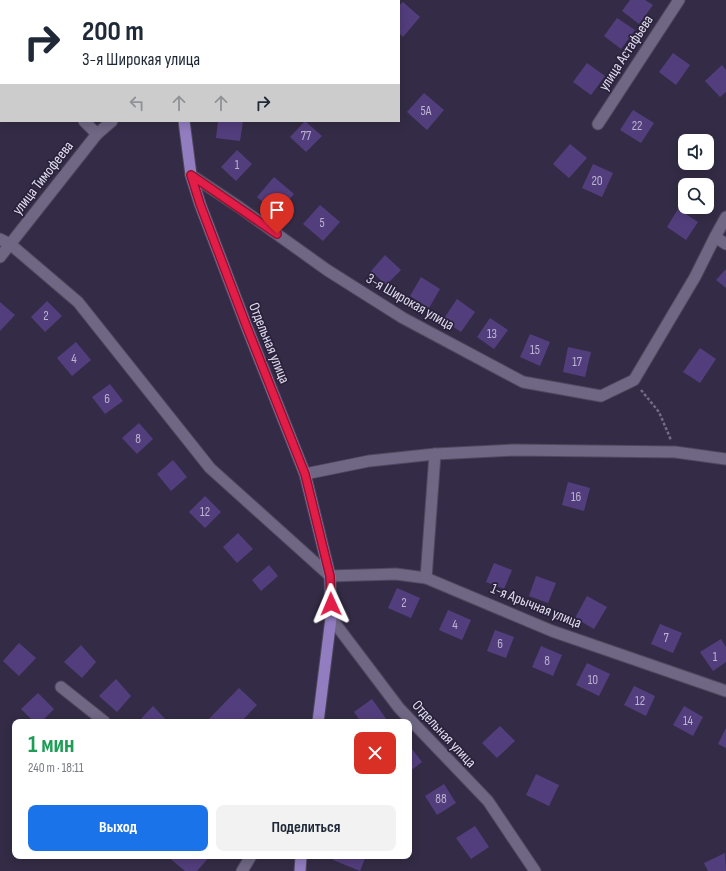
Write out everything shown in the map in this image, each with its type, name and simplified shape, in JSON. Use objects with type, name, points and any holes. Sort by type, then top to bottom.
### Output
[{"type":"main road","name":"Отдельная улица","points":[[184,122],[191,175],[200,204],[305,474],[330,576],[331,618],[318,719]]},
{"type":"main road","points":[[300,871],[302,859]]},
{"type":"street","name":"улица Астафьева","points":[[598,124],[678,1]]},
{"type":"street","points":[[85,122],[97,134]]},
{"type":"street","name":"улица Тимофеева","points":[[0,256],[97,134],[111,122]]},
{"type":"street","name":"3-я Широкая улица","points":[[191,175],[239,207],[327,270],[403,318],[523,382],[601,396],[634,380]]},
{"type":"street","points":[[634,380],[695,277],[726,217]]},
{"type":"street","points":[[715,236],[726,244]]},
{"type":"street","points":[[0,239],[10,244],[78,302],[210,468],[330,576]]},
{"type":"street","points":[[305,474],[369,461],[434,454],[514,450],[676,452],[726,459]]},
{"type":"street","points":[[426,578],[434,454]]},
{"type":"street","name":"1-я Арычная улица","points":[[330,576],[396,574],[426,578],[552,631],[725,690]]},
{"type":"street","name":"Отдельная улица","points":[[331,618],[399,708],[410,719]]},
{"type":"street","points":[[61,687],[101,719]]},
{"type":"street","name":"Отдельная улица","points":[[412,722],[488,801],[535,871]]},
{"type":"street","points":[[242,871],[248,859]]},
{"type":"path","points":[[634,380],[659,412],[676,452]]},
{"type":"building","points":[[630,0],[645,0],[653,5],[639,24],[622,11]]},
{"type":"building","points":[[403,2],[420,17],[403,37],[400,34],[400,5]]},
{"type":"building","points":[[617,18],[635,30],[621,49],[604,36]]},
{"type":"building","points":[[673,53],[690,65],[676,85],[659,72]]},
{"type":"building","points":[[587,63],[605,76],[591,95],[573,82]]},
{"type":"building","points":[[722,65],[726,70],[726,92],[720,97],[705,81]]},
{"type":"building","points":[[424,93],[444,110],[427,130],[407,112]]},
{"type":"building","points":[[633,110],[654,123],[641,143],[620,130]]},
{"type":"building","points":[[218,122],[243,122],[240,141],[216,138]]},
{"type":"building","points":[[304,122],[306,122],[322,136],[306,152],[290,137]]},
{"type":"building","points":[[570,144],[587,158],[569,178],[553,164]]},
{"type":"building","points":[[237,150],[252,164],[236,181],[221,167]]},
{"type":"building","points":[[593,164],[613,173],[602,197],[582,188]]},
{"type":"building","points":[[274,177],[294,194],[277,214],[257,197]]},
{"type":"building","points":[[320,205],[340,222],[323,241],[303,224]]},
{"type":"building","points":[[678,209],[678,214],[686,214],[698,222],[686,240],[667,227]]},
{"type":"building","points":[[385,255],[401,270],[386,285],[371,271]]},
{"type":"building","points":[[726,269],[726,288],[716,280]]},
{"type":"building","points":[[421,277],[440,289],[429,308],[410,296]]},
{"type":"building","points":[[457,299],[475,312],[461,332],[443,320]]},
{"type":"building","points":[[47,301],[62,316],[45,332],[31,317]]},
{"type":"building","points":[[0,302],[15,315],[0,331]]},
{"type":"building","points":[[490,318],[508,330],[494,349],[477,337]]},
{"type":"building","points":[[530,334],[550,342],[540,366],[520,357]]},
{"type":"building","points":[[76,342],[91,360],[72,376],[57,358]]},
{"type":"building","points":[[568,347],[591,352],[585,377],[563,372]]},
{"type":"building","points":[[700,348],[716,359],[700,383],[683,372]]},
{"type":"building","points":[[110,384],[123,401],[105,414],[92,397]]},
{"type":"building","points":[[139,423],[153,439],[137,454],[122,438]]},
{"type":"building","points":[[173,460],[187,477],[171,491],[157,474]]},
{"type":"building","points":[[568,482],[590,488],[584,511],[562,505]]},
{"type":"building","points":[[205,496],[221,512],[205,528],[189,512]]},
{"type":"building","points":[[238,533],[253,549],[237,563],[223,547]]},
{"type":"building","points":[[494,563],[512,570],[504,589],[486,582]]},
{"type":"building","points":[[269,565],[278,576],[261,591],[252,580]]},
{"type":"building","points":[[536,576],[556,583],[548,603],[529,596]]},
{"type":"building","points":[[397,588],[420,598],[411,618],[388,608]]},
{"type":"building","points":[[587,596],[607,607],[594,629],[575,618]]},
{"type":"building","points":[[448,610],[471,620],[462,640],[439,630]]},
{"type":"building","points":[[660,624],[682,633],[673,653],[651,644]]},
{"type":"building","points":[[495,630],[514,637],[506,658],[487,651]]},
{"type":"building","points":[[721,639],[726,647],[726,662],[713,671],[700,652]]},
{"type":"building","points":[[19,643],[36,658],[19,676],[3,661]]},
{"type":"building","points":[[81,645],[96,662],[82,678],[64,662]]},
{"type":"building","points":[[541,646],[562,655],[553,676],[532,667]]},
{"type":"building","points":[[587,663],[610,674],[599,696],[576,685]]},
{"type":"building","points":[[116,679],[131,696],[117,712],[99,696]]},
{"type":"building","points":[[634,686],[655,696],[646,716],[624,705]]},
{"type":"building","points":[[239,688],[257,705],[244,719],[209,719]]},
{"type":"building","points":[[38,693],[54,709],[44,719],[31,719],[21,709]]},
{"type":"building","points":[[372,699],[386,719],[359,719],[354,712]]},
{"type":"building","points":[[153,706],[165,719],[141,719]]},
{"type":"building","points":[[684,706],[703,717],[693,736],[673,725]]},
{"type":"building","points":[[500,726],[515,741],[497,758],[482,743]]},
{"type":"building","points":[[726,728],[726,748],[718,744]]},
{"type":"building","points":[[412,749],[422,762],[412,770]]},
{"type":"building","points":[[536,774],[559,785],[549,806],[526,795]]},
{"type":"building","points":[[444,784],[456,803],[437,815],[425,796]]},
{"type":"building","points":[[475,826],[489,847],[471,859],[456,838]]},
{"type":"building","points":[[725,853],[726,871],[708,871],[704,863]]},
{"type":"building","points":[[171,859],[207,859],[197,871],[185,871]]},
{"type":"building","points":[[333,859],[365,859],[360,871]]},
{"type":"route","points":[[277,234],[191,175],[200,204],[246,325],[305,474],[330,576],[331,604]]}]
